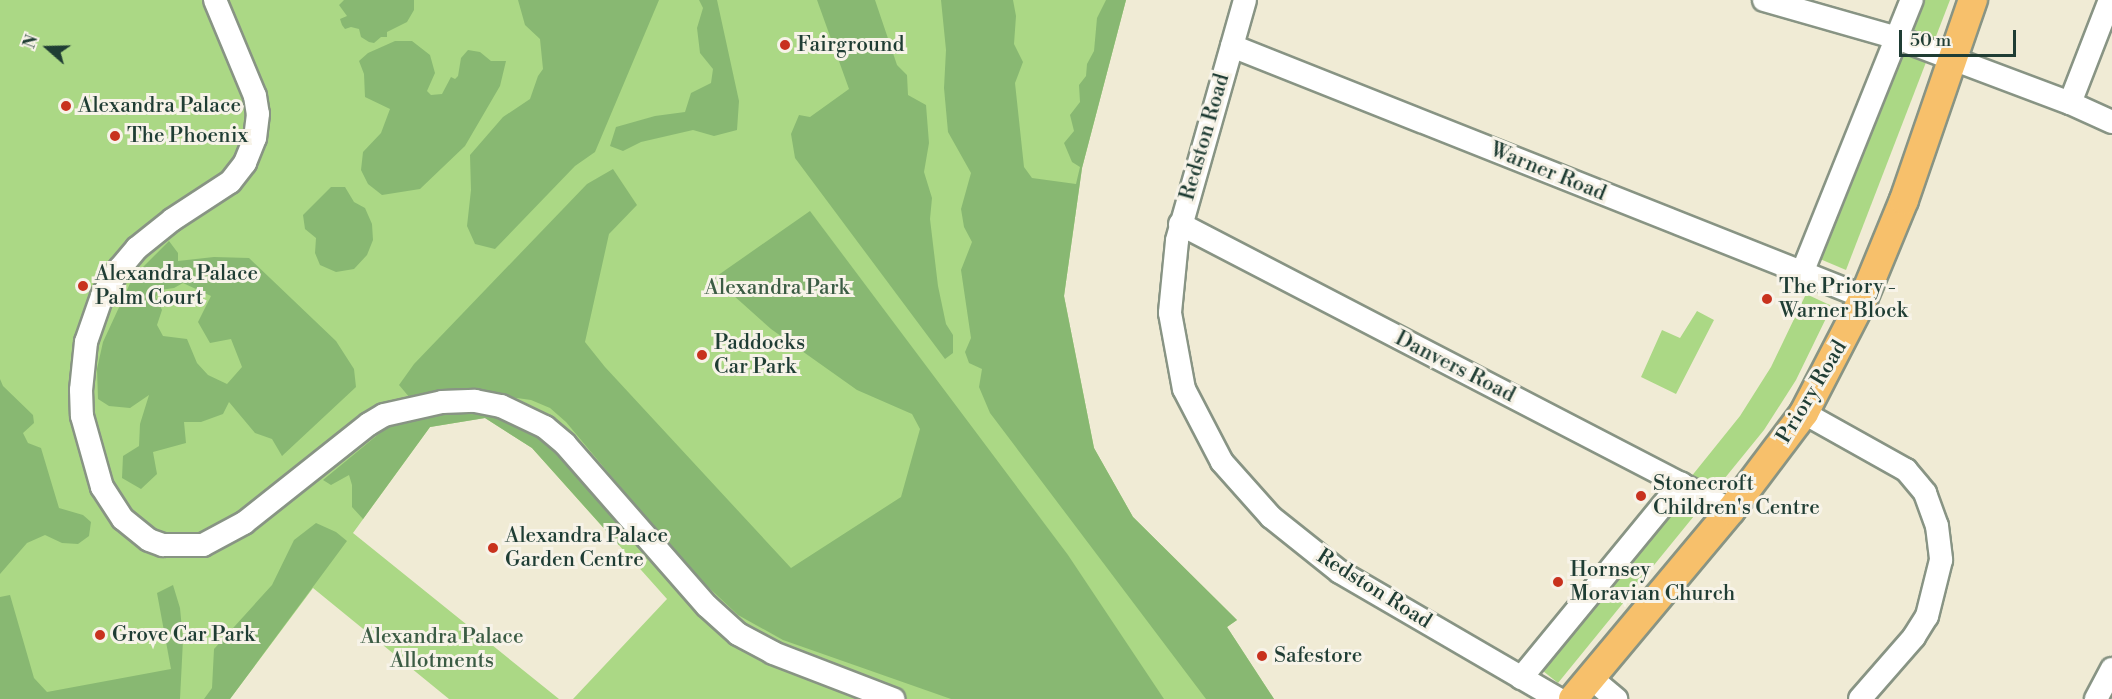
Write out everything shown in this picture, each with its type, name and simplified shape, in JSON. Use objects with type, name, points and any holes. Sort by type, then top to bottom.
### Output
[{"type":"main road","name":"Priory Road","points":[[1582,689],[1731,510],[1804,413],[1864,297],[1904,200],[1973,0]]},
{"type":"street","points":[[215,0],[255,96],[258,114],[255,138],[244,163],[230,182],[172,220],[137,248],[120,268],[102,296],[86,342],[81,390],[82,416],[102,487],[123,519],[149,540],[164,545],[203,545],[244,523],[369,424],[384,415],[442,402],[475,401],[501,406],[545,427],[565,444],[707,606],[738,634],[773,653],[893,699]]},
{"type":"street","name":"Redston Road","points":[[1245,0],[1180,224],[1170,314],[1184,389],[1222,462],[1271,518],[1340,572],[1558,699]]},
{"type":"street","points":[[1764,0],[1897,38],[2070,103],[2112,122]]},
{"type":"street","points":[[1802,273],[1912,0]]},
{"type":"street","points":[[2070,103],[2111,2]]},
{"type":"street","name":"Warner Road","points":[[1232,46],[1864,297]]},
{"type":"street","name":"Danvers Road","points":[[1180,224],[1731,510]]},
{"type":"street","points":[[1804,413],[1906,470],[1918,481],[1929,499],[1939,533],[1941,560],[1939,575],[1927,616],[1906,646],[1860,699]]},
{"type":"street","points":[[1521,678],[1681,483]]},
{"type":"street","points":[[2096,699],[2112,669]]},
{"type":"street","points":[[1582,689],[1617,699]]},
{"type":"green space","name":"Alexandra Park","points":[[0,0],[1126,0],[1082,168],[1064,296],[1094,448],[1133,517],[1237,620],[1227,627],[1274,699],[573,699],[667,599],[532,448],[485,418],[430,427],[353,533],[559,699],[449,699],[313,588],[230,699],[0,699]]},
{"type":"green space","points":[[344,0],[414,0],[414,10],[407,22],[387,32],[387,37],[381,37],[374,43],[361,37],[359,29],[351,27],[345,29],[342,25],[340,19],[347,16],[339,5]]},
{"type":"green space","points":[[518,0],[659,0],[595,152],[575,166],[495,249],[475,244],[467,226],[471,190],[470,155],[503,117],[530,99],[538,76],[543,69],[540,39],[525,25]]},
{"type":"green space","points":[[699,0],[717,0],[739,101],[737,130],[714,136],[693,130],[641,142],[623,151],[610,146],[616,127],[655,116],[685,112],[691,93],[711,83],[713,69],[700,53],[697,28],[703,8]]},
{"type":"green space","points":[[817,0],[875,0],[897,65],[907,75],[908,95],[926,105],[929,143],[924,172],[932,198],[930,219],[938,286],[946,324],[953,335],[953,353],[945,359],[795,158],[791,134],[799,115],[810,117],[849,89]]},
{"type":"green space","points":[[941,0],[1013,0],[1016,16],[1014,44],[1023,62],[1015,83],[1024,167],[1032,178],[1076,184],[1080,167],[1072,162],[1064,143],[1074,131],[1070,115],[1080,102],[1079,85],[1086,76],[1087,64],[1094,51],[1097,18],[1106,0],[1126,0],[1082,168],[1064,296],[1094,448],[1133,517],[1237,620],[1227,627],[1274,699],[1206,699],[990,413],[979,387],[982,369],[969,363],[965,352],[971,338],[961,270],[972,242],[964,227],[961,209],[971,173],[948,132],[944,88],[946,50]]},
{"type":"green space","points":[[1923,0],[1950,0],[1846,270],[1820,259]]},
{"type":"green space","points":[[395,41],[412,41],[430,55],[435,73],[427,91],[431,95],[442,94],[451,77],[455,79],[458,76],[461,58],[468,50],[480,52],[491,61],[506,61],[500,86],[465,146],[420,189],[382,195],[368,184],[361,170],[363,152],[381,133],[390,109],[365,97],[364,74],[359,61],[368,53]]},
{"type":"green space","points":[[613,169],[637,205],[609,234],[585,342],[605,367],[791,568],[901,497],[920,429],[912,414],[857,390],[771,329],[714,278],[810,211],[1068,555],[1164,699],[951,699],[783,640],[738,615],[688,568],[566,422],[550,408],[531,400],[476,392],[410,398],[399,385],[414,364],[587,184]]},
{"type":"green space","points":[[331,187],[345,187],[354,202],[365,208],[372,224],[373,240],[367,255],[354,269],[336,272],[320,265],[315,253],[316,238],[305,229],[303,215]]},
{"type":"green space","points":[[169,241],[178,253],[178,261],[214,257],[249,258],[336,341],[354,369],[356,387],[282,456],[272,439],[255,433],[229,402],[223,414],[201,422],[184,422],[186,443],[153,452],[157,474],[141,489],[122,478],[123,456],[139,446],[140,424],[149,395],[130,408],[109,406],[98,399],[97,369],[103,342],[133,277]],"holes":[[[183,283],[211,296],[198,322],[210,343],[231,339],[242,367],[227,384],[208,375],[197,363],[187,339],[163,336],[157,325],[162,310],[156,297],[160,290],[174,288]]]},
{"type":"green space","points":[[1806,294],[1832,306],[1796,380],[1764,430],[1558,683],[1538,667],[1740,416],[1771,367]]},
{"type":"green space","points":[[1697,311],[1714,320],[1676,394],[1641,377],[1662,330],[1680,338]]},
{"type":"green space","points":[[0,379],[3,386],[33,415],[34,423],[23,433],[28,443],[41,448],[59,508],[83,515],[91,522],[89,536],[78,544],[62,543],[45,535],[27,543],[0,574]]},
{"type":"green space","points":[[479,408],[552,443],[626,527],[619,545],[532,448],[485,418],[430,427],[363,519],[352,507],[352,485],[349,475],[331,485],[323,480],[386,428],[417,414]]},
{"type":"green space","points":[[316,523],[336,532],[347,541],[230,699],[204,699],[212,688],[214,649],[272,585],[294,540]]},
{"type":"green space","points":[[173,585],[180,608],[183,640],[180,699],[0,699],[0,597],[10,595],[34,678],[47,692],[171,669],[157,593]]},
{"type":"place","name":"Fairground","points":[[785,45]]},
{"type":"place","name":"Alexandra Palace","points":[[66,106]]},
{"type":"place","name":"The Phoenix","points":[[115,136]]},
{"type":"place","name":"Alexandra Palace Palm Court","points":[[83,286]]},
{"type":"place","name":"The Priory - Warner Block","points":[[1767,299]]},
{"type":"place","name":"Paddocks Car Park","points":[[702,355]]},
{"type":"place","name":"Stonecroft Children's Centre","points":[[1641,496]]},
{"type":"place","name":"Alexandra Palace Garden Centre","points":[[493,548]]},
{"type":"place","name":"Hornsey Moravian Church","points":[[1558,582]]},
{"type":"place","name":"Grove Car Park","points":[[100,635]]},
{"type":"place","name":"Safestore","points":[[1262,656]]},
{"type":"park label","name":"Alexandra Palace Allotments","points":[[442,649]]}]
